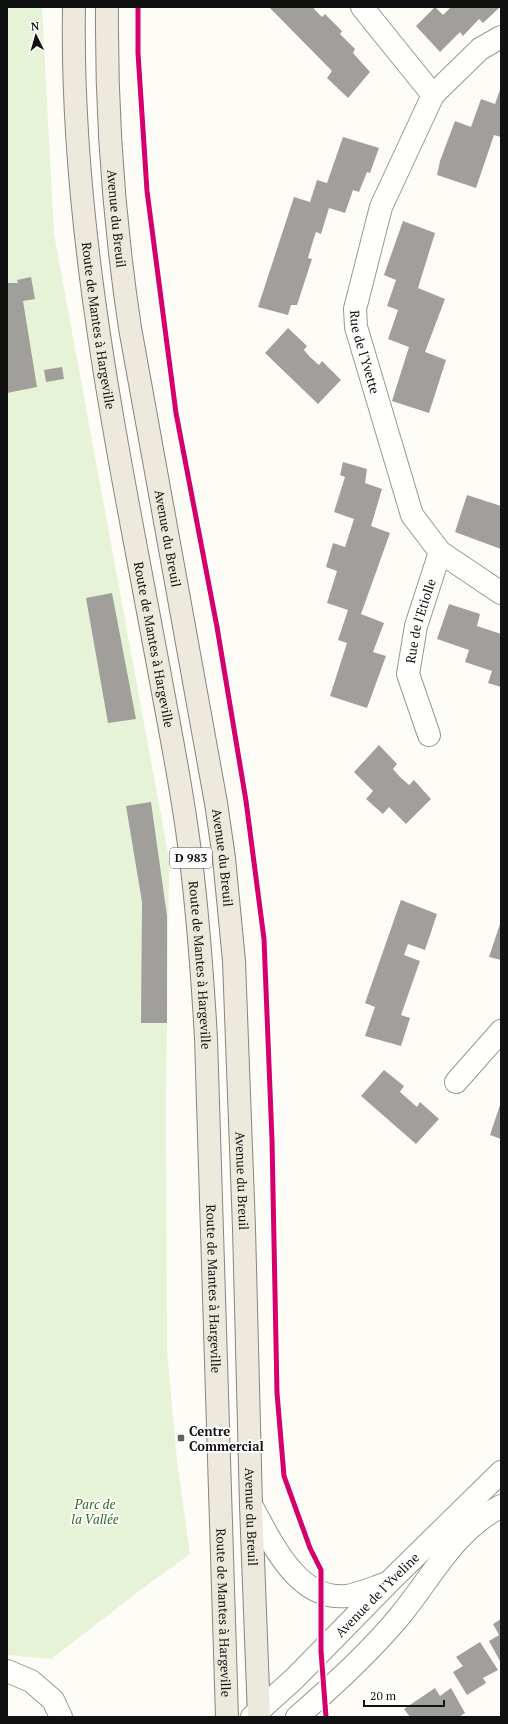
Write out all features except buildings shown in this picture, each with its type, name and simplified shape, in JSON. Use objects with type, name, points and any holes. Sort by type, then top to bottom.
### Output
[{"type":"main road","name":"Route de Mantes à Hargeville","points":[[74,7],[74,91],[81,190],[88,256],[110,405],[187,828],[198,930],[206,1038],[227,1717]]},
{"type":"main road","name":"Avenue du Breuil","points":[[106,7],[108,113],[115,212],[121,267],[130,328],[216,803],[224,858],[233,946],[243,1220],[257,1715]]},
{"type":"street","points":[[362,7],[433,95]]},
{"type":"street","name":"Rue de l'Yvette","points":[[501,37],[480,49],[433,95],[381,207],[355,309],[356,327],[412,515],[440,552],[501,593]]},
{"type":"street","name":"Rue de l'Etiolle","points":[[429,735],[408,674],[416,626],[440,552]]},
{"type":"street","points":[[456,1082],[501,1031]]},
{"type":"street","name":"Avenue de l'Yveline","points":[[257,1715],[501,1472]]},
{"type":"street","points":[[251,1505],[284,1562],[305,1584],[327,1594],[346,1596],[388,1583]]},
{"type":"street","name":"Avenue de l'Yveline","points":[[297,1717],[324,1694],[399,1616],[436,1565],[457,1541],[476,1522],[501,1506]]},
{"type":"street","points":[[322,1717],[356,1662]]},
{"type":"street","points":[[7,1671],[31,1681],[52,1700],[60,1717]]},
{"type":"green space","name":"Parc de la Vallée","points":[[7,7],[42,7],[54,234],[169,859],[166,1102],[167,1351],[177,1460],[190,1554],[51,1659],[7,1655]]},
{"type":"cycle path","points":[[138,7],[138,53],[147,191],[176,413],[217,627],[246,801],[264,939],[272,1140],[277,1393],[284,1476],[310,1548],[321,1570],[321,1651],[326,1717]]},
{"type":"place","name":"Centre Commercial","points":[[181,1438]]}]
